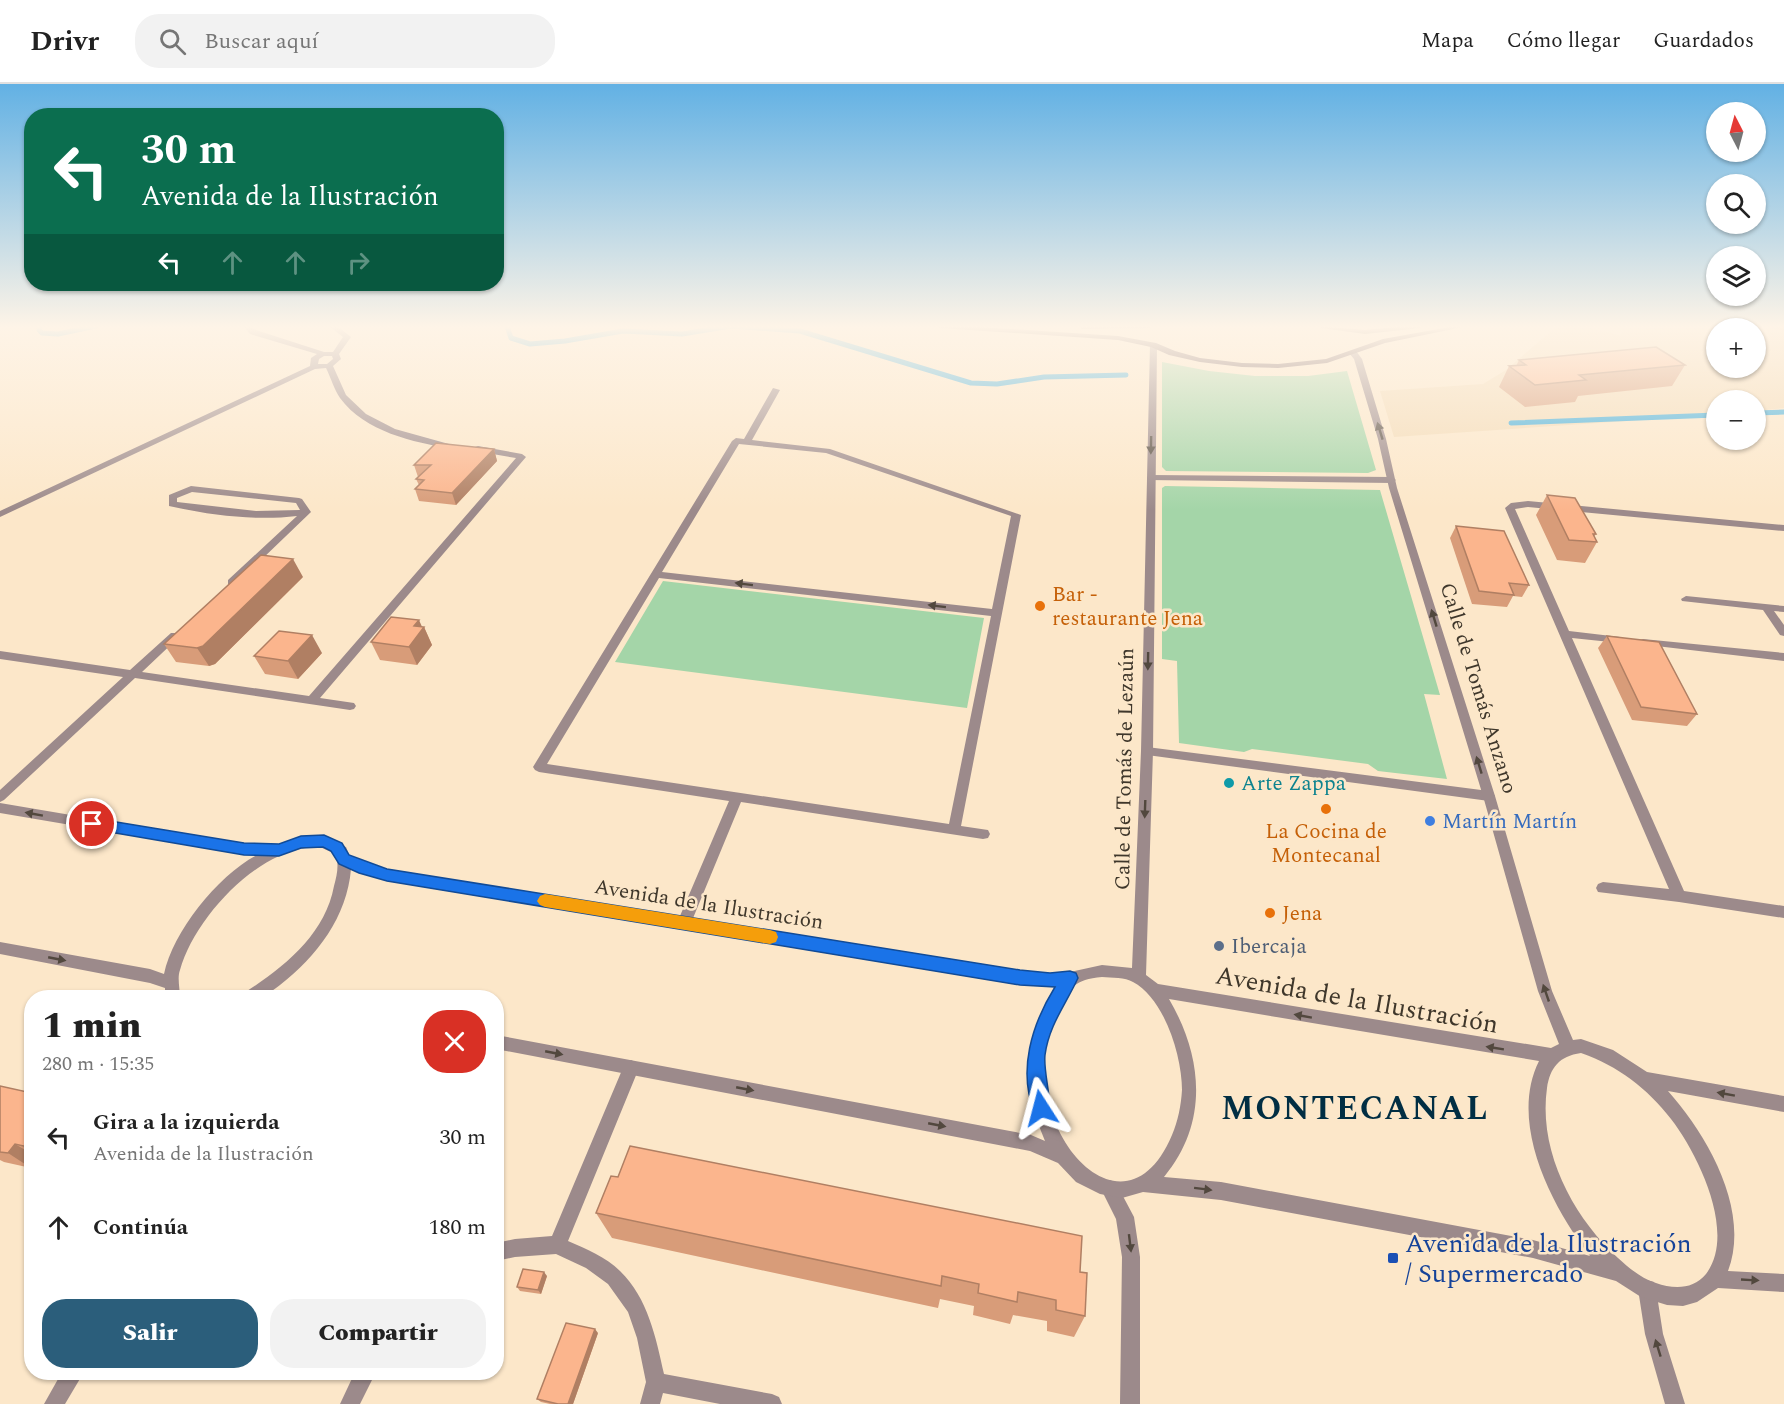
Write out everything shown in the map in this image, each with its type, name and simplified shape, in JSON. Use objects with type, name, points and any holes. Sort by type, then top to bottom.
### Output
[{"type":"street","points":[[0,513],[270,388]]},
{"type":"street","points":[[311,701],[522,457],[486,449],[432,444],[373,424],[344,398],[339,388]]},
{"type":"street","name":"Calle de Tomás de Lezaún","points":[[1139,978],[1147,751],[1152,388]]},
{"type":"street","name":"Calle de Tomás Anzano","points":[[1367,388],[1391,468],[1392,480],[1489,796],[1561,1051]]},
{"type":"street","points":[[747,441],[776,390]]},
{"type":"street","points":[[954,830],[1016,515],[827,451],[736,441],[539,766],[737,797],[954,830],[983,834]]},
{"type":"street","points":[[1150,478],[1392,480]]},
{"type":"street","points":[[191,489],[299,501],[306,513],[280,516],[257,515],[172,504],[172,497],[191,489]]},
{"type":"street","points":[[1679,896],[1510,512],[1514,505],[1528,504],[1784,528]]},
{"type":"street","points":[[219,594],[306,513]]},
{"type":"street","points":[[654,574],[995,613]]},
{"type":"street","points":[[1686,599],[1784,609]]},
{"type":"street","points":[[1766,607],[1784,633]]},
{"type":"street","points":[[0,797],[184,626]]},
{"type":"street","points":[[1565,634],[1784,657]]},
{"type":"street","points":[[0,655],[350,706]]},
{"type":"street","points":[[1147,751],[1489,796]]},
{"type":"street","points":[[684,923],[737,797]]},
{"type":"street","points":[[0,808],[230,847],[279,850]]},
{"type":"street","points":[[0,948],[150,976],[172,990],[180,948],[203,910],[245,870],[279,850],[301,842],[324,841],[337,847],[344,860],[339,899],[322,931],[287,969],[259,990]]},
{"type":"street","name":"Avenida de la Ilustración","points":[[344,860],[364,869],[387,875],[1020,978],[1050,980],[1070,978]]},
{"type":"street","points":[[1603,888],[1679,896],[1784,912]]},
{"type":"street","points":[[1102,971],[1128,974],[1139,978],[1153,990],[1175,1026],[1185,1053],[1189,1101],[1180,1131],[1159,1172],[1145,1184],[1135,1188],[1110,1189],[1083,1177],[1072,1169],[1061,1156],[1041,1108],[1037,1086],[1036,1055],[1047,1015],[1070,978],[1089,972],[1102,971]]},
{"type":"street","name":"Avenida de la Ilustración","points":[[1153,990],[1465,1043],[1561,1051],[1581,1046],[1609,1054],[1645,1078]]},
{"type":"street","points":[[504,1044],[1032,1143],[1061,1156]]},
{"type":"street","points":[[1561,1051],[1544,1068],[1538,1086],[1536,1116],[1541,1146],[1555,1185],[1575,1219],[1597,1248],[1623,1274],[1647,1289],[1677,1298],[1689,1297],[1708,1288],[1715,1279],[1723,1257],[1726,1237],[1720,1199],[1695,1141],[1669,1105],[1645,1078]]},
{"type":"street","points":[[558,1245],[631,1068]]},
{"type":"street","points":[[1645,1078],[1784,1104]]},
{"type":"street","points":[[1145,1184],[1221,1191],[1533,1249],[1623,1274]]},
{"type":"street","points":[[1110,1189],[1125,1217],[1131,1257],[1130,1404]]},
{"type":"street","points":[[504,1250],[558,1245],[592,1262],[614,1278],[635,1306],[647,1338],[656,1382],[650,1404]]},
{"type":"street","points":[[1715,1279],[1784,1283]]},
{"type":"street","points":[[1647,1289],[1654,1334],[1675,1404]]},
{"type":"street","points":[[54,1404],[70,1380]]},
{"type":"street","points":[[350,1404],[362,1380]]},
{"type":"street","points":[[656,1382],[772,1404]]},
{"type":"shaded area","points":[[1430,388],[1784,388],[1784,408],[1766,410],[1766,390],[1706,390],[1706,416],[1394,437],[1380,391]]},
{"type":"green space","points":[[1162,388],[1352,388],[1376,470],[1368,473],[1166,471],[1162,467]]},
{"type":"green space","points":[[1165,486],[1380,490],[1440,695],[1424,694],[1447,779],[1378,771],[1368,764],[1252,749],[1244,752],[1179,743],[1177,661],[1162,659],[1162,488]]},
{"type":"green space","points":[[663,581],[984,618],[967,708],[615,662]]},
{"type":"building","points":[[436,443],[494,449],[452,493],[415,489],[424,480],[416,479],[431,465],[414,465]]},
{"type":"building","points":[[1547,495],[1575,498],[1596,534],[1593,534],[1597,542],[1569,540]]},
{"type":"building","points":[[1456,526],[1504,531],[1529,585],[1509,583],[1514,595],[1479,591]]},
{"type":"building","points":[[261,555],[293,559],[203,646],[197,648],[164,644]]},
{"type":"building","points":[[391,617],[419,620],[414,626],[424,627],[409,647],[371,642]]},
{"type":"building","points":[[279,631],[312,635],[288,661],[254,656]]},
{"type":"building","points":[[1607,636],[1659,642],[1697,714],[1641,707]]},
{"type":"building","points":[[0,1086],[24,1091],[24,1146],[15,1144],[8,1153],[0,1152]]},
{"type":"building","points":[[630,1146],[1082,1236],[1080,1272],[1087,1273],[1085,1316],[1056,1310],[1056,1300],[1018,1292],[1017,1302],[978,1293],[979,1284],[942,1276],[941,1286],[596,1213],[611,1176],[618,1177]]},
{"type":"building","points":[[523,1269],[544,1272],[538,1290],[517,1287]]},
{"type":"building","points":[[566,1323],[595,1329],[568,1404],[558,1404],[537,1399]]},
{"type":"waterway","points":[[1766,413],[1784,412]]},
{"type":"waterway","points":[[1511,423],[1706,415]]},
{"type":"slow traffic","points":[[545,901],[770,937]]},
{"type":"place","name":"Bar - restaurante Jena","points":[[1040,606]]},
{"type":"place","name":"Arte Zappa","points":[[1229,783]]},
{"type":"place","name":"La Cocina de Montecanal","points":[[1326,809]]},
{"type":"place","name":"Martín Martín","points":[[1430,821]]},
{"type":"place","name":"Jena","points":[[1270,913]]},
{"type":"place","name":"Ibercaja","points":[[1219,946]]},
{"type":"place","name":"Avenida de la Ilustración / Supermercado","points":[[1393,1258]]},
{"type":"district","name":"MONTECANAL","points":[[1355,1107]]},
{"type":"route","points":[[92,824],[244,849],[279,850],[301,842],[324,841],[337,847],[344,860],[364,869],[387,875],[1020,978],[1050,980],[1070,978],[1062,987],[1047,1015],[1036,1055],[1037,1086],[1041,1108]]}]
